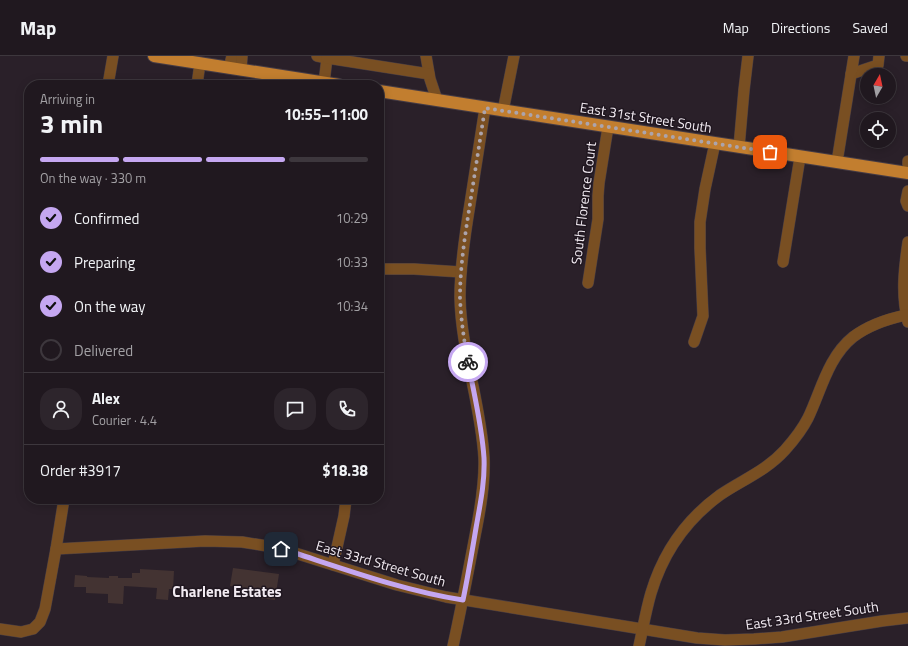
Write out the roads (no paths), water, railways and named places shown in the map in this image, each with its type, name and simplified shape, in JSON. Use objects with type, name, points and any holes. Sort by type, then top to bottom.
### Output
[{"type":"main road","points":[[154,56],[200,63],[230,62],[242,70],[305,80]]},
{"type":"main road","name":"East 31st Street South","points":[[384,92],[908,173]]},
{"type":"street","points":[[109,80],[113,56]]},
{"type":"street","points":[[242,56],[242,70]]},
{"type":"street","points":[[426,56],[430,79],[437,100]]},
{"type":"street","points":[[504,111],[514,56]]},
{"type":"street","points":[[740,147],[748,56]]},
{"type":"street","points":[[837,162],[854,56]]},
{"type":"street","points":[[851,74],[878,65],[879,56]]},
{"type":"street","points":[[324,80],[322,57],[429,74]]},
{"type":"street","points":[[198,80],[200,63]]},
{"type":"street","points":[[453,646],[463,600],[483,485],[484,460],[482,435],[463,336],[460,296],[461,272],[466,231],[485,108]]},
{"type":"street","name":"South Florence Court","points":[[588,283],[598,219],[599,183],[608,127]]},
{"type":"street","points":[[694,342],[703,316],[700,222],[705,189],[715,143]]},
{"type":"street","points":[[783,262],[800,157]]},
{"type":"street","points":[[908,191],[906,201],[908,206]]},
{"type":"street","points":[[639,646],[651,593],[657,575],[663,561],[681,532],[705,507],[721,494],[758,473],[784,451],[807,420],[835,358],[853,337],[870,326],[888,319],[907,319],[903,292],[908,242]]},
{"type":"street","points":[[384,269],[461,272]]},
{"type":"street","points":[[0,629],[21,632],[33,629],[40,622],[45,609],[63,504]]},
{"type":"street","points":[[333,565],[345,504]]},
{"type":"street","name":"East 33rd Street South","points":[[56,549],[205,541],[242,542],[295,553],[397,585],[446,597],[697,638],[754,640],[908,618]]},
{"type":"district","name":"Charlene Estates","points":[[227,591]]}]
